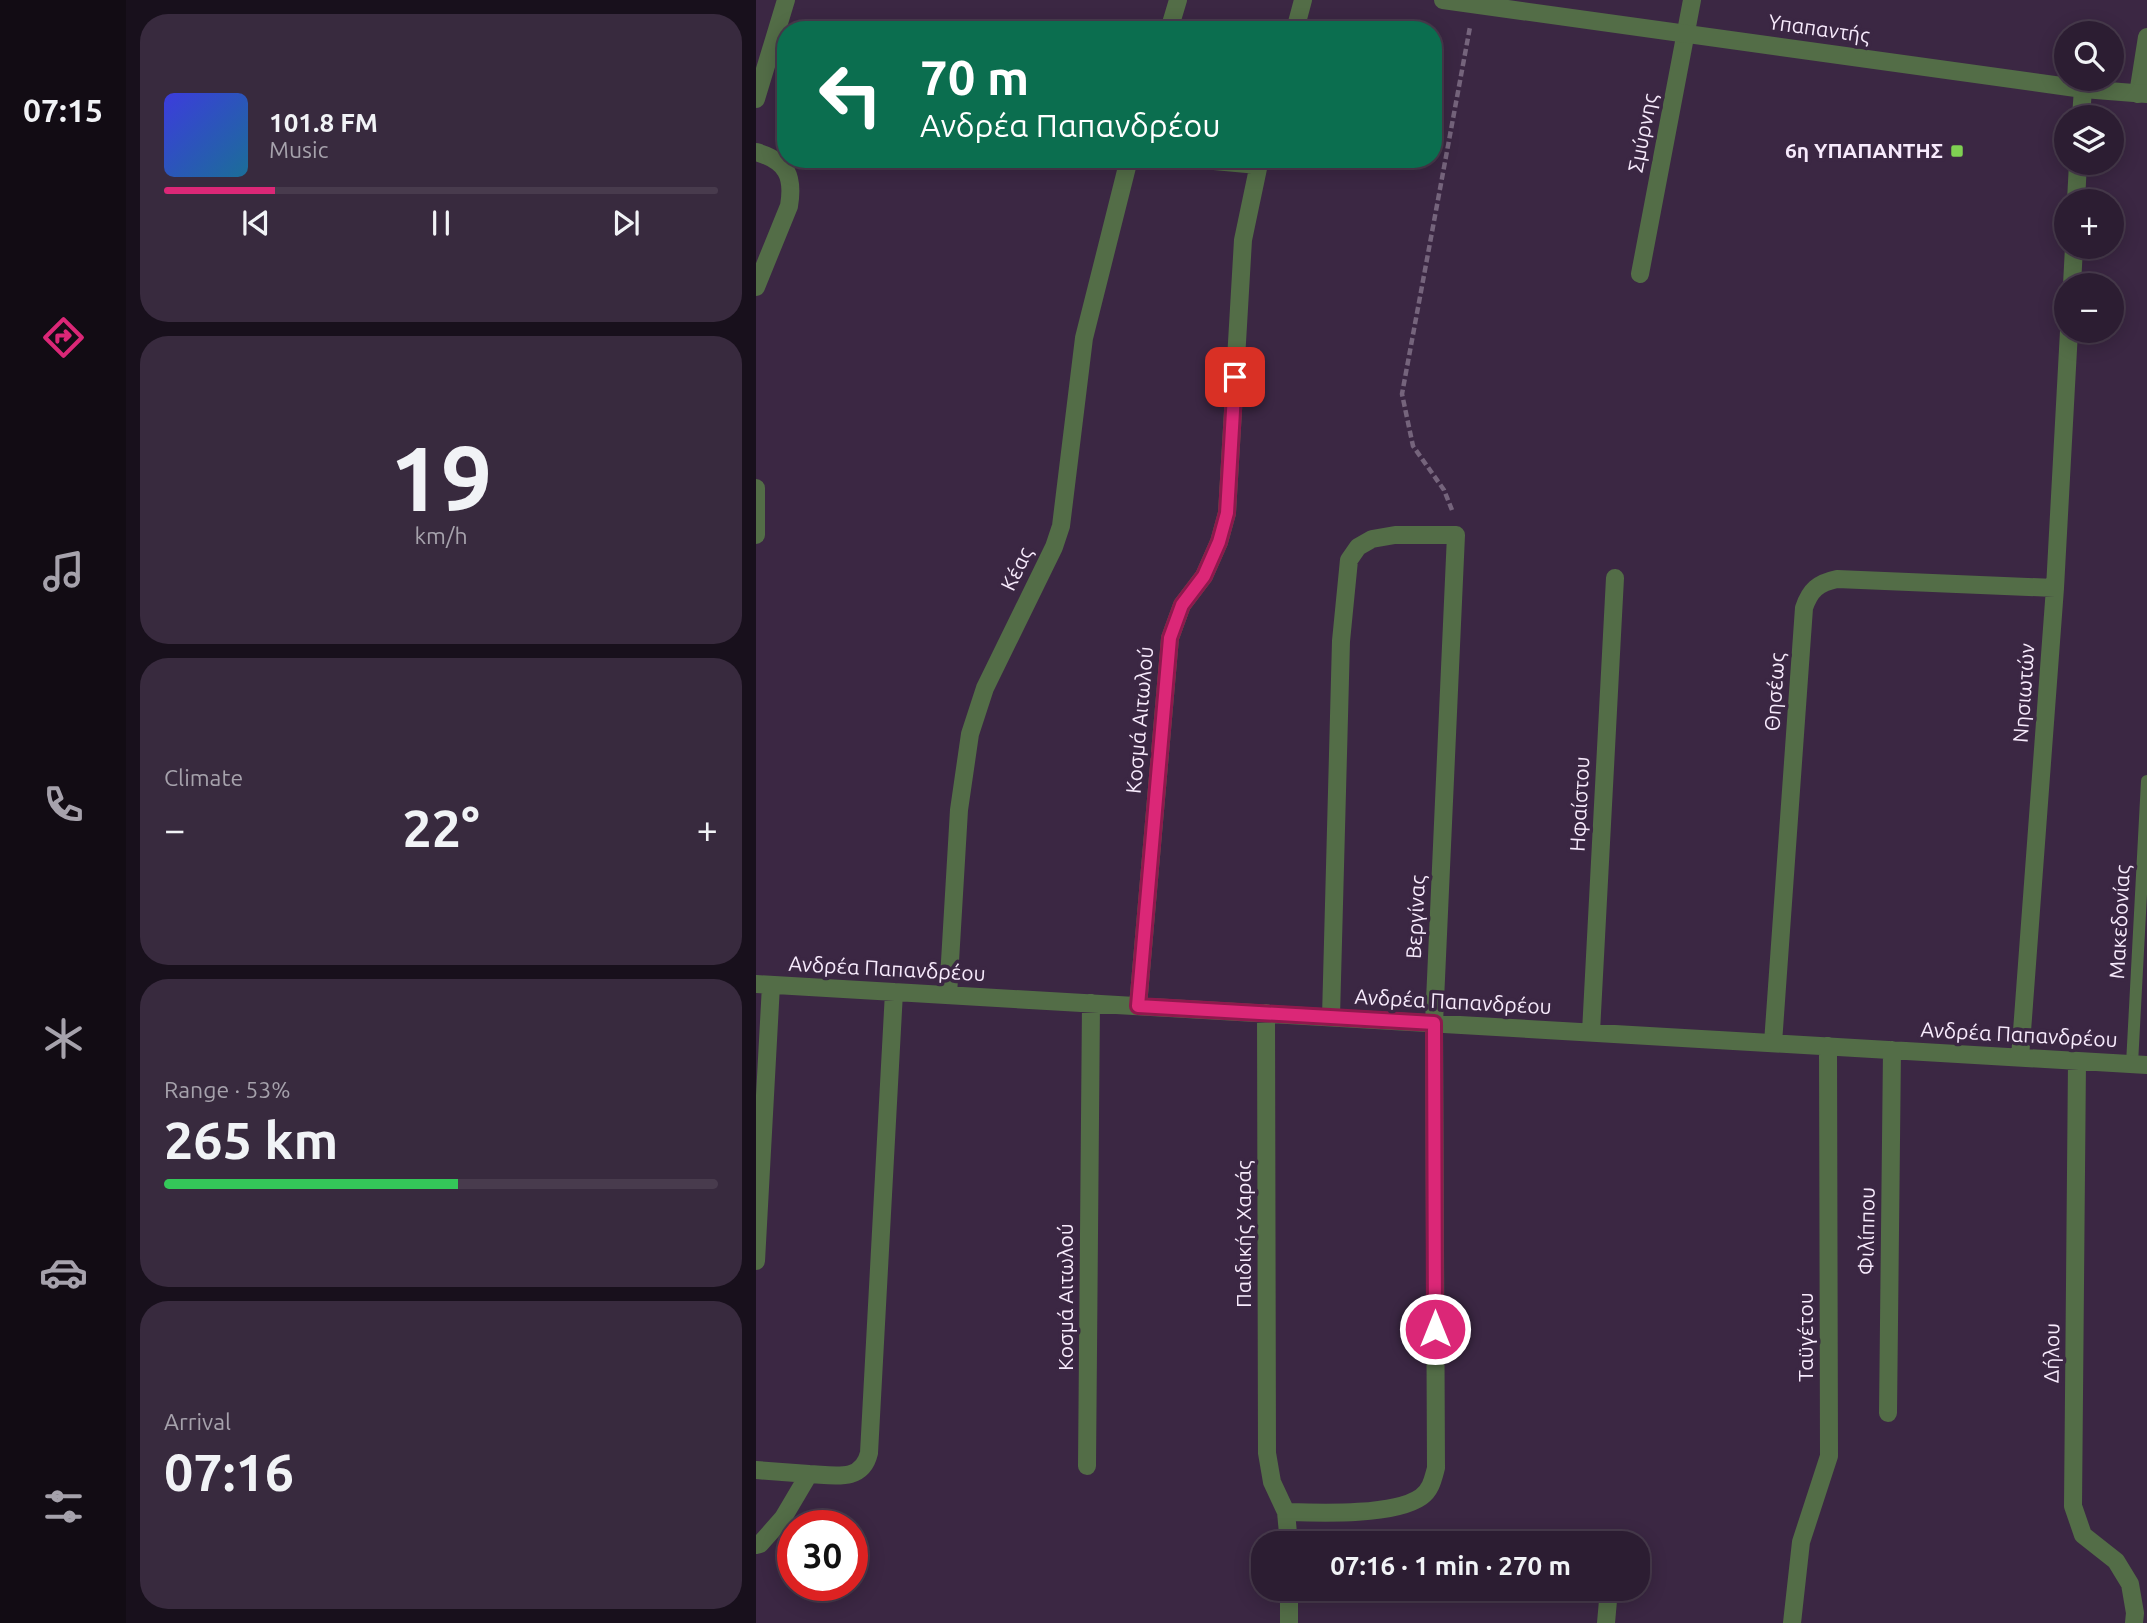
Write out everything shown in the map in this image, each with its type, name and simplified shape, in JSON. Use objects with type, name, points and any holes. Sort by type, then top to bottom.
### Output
[{"type":"street","points":[[780,21],[786,0]]},
{"type":"street","points":[[1172,21],[1178,0]]},
{"type":"street","points":[[1297,21],[1303,0]]},
{"type":"street","name":"Υπαπαντής","points":[[1443,0],[2054,85]]},
{"type":"street","name":"Σμύρνης","points":[[1640,274],[1692,0]]},
{"type":"street","points":[[756,99],[777,30]]},
{"type":"street","points":[[2142,94],[2147,37]]},
{"type":"street","name":"Υπαπαντής","points":[[2106,91],[2142,94]]},
{"type":"street","points":[[756,152],[777,161]]},
{"type":"street","points":[[756,287],[789,206],[791,193],[789,175],[785,168]]},
{"type":"street","name":"Κέας","points":[[948,995],[959,810],[970,734],[985,688],[1061,526],[1084,338],[1127,168]]},
{"type":"street","name":"Κοσμά Αιτωλού","points":[[1138,1006],[1170,638],[1182,605],[1204,576],[1219,542],[1227,513],[1243,240],[1258,168]]},
{"type":"street","name":"Νησιωτών","points":[[2020,1058],[2055,588],[2068,343]]},
{"type":"street","points":[[756,488],[756,535]]},
{"type":"street","points":[[1331,1017],[1341,641],[1349,561],[1359,547],[1372,540],[1395,535],[1456,535]]},
{"type":"street","name":"Βεργίνας","points":[[1286,1512],[1350,1512],[1411,1503],[1428,1490],[1436,1468],[1434,1023],[1456,535]]},
{"type":"street","name":"Ηφαίστου","points":[[1591,1032],[1615,579]]},
{"type":"street","name":"Θησέως","points":[[1773,1043],[1804,608],[1808,595],[1815,587],[1837,579],[2055,588]]},
{"type":"street","points":[[756,1261],[763,984]]},
{"type":"street","name":"Ανδρέα Παπανδρέου","points":[[763,984],[2139,1065]]},
{"type":"street","points":[[756,1470],[842,1476],[859,1472],[867,1464],[894,992]]},
{"type":"street","name":"Κοσμά Αιτωλού","points":[[1087,1466],[1091,1003]]},
{"type":"street","name":"Παιδικής Χαράς","points":[[1266,1013],[1267,1454],[1272,1482],[1286,1512],[1288,1531]]},
{"type":"street","name":"Ταϋγέτου","points":[[1792,1623],[1801,1542],[1829,1456],[1828,1046]]},
{"type":"street","name":"Φιλίππου","points":[[1888,1413],[1892,1050]]},
{"type":"street","name":"Δήλου","points":[[2077,1061],[2073,1506],[2082,1535],[2116,1561],[2130,1584],[2134,1623]]},
{"type":"street","points":[[756,1545],[760,1544],[783,1518],[809,1474]]},
{"type":"street","points":[[1289,1601],[1289,1623]]},
{"type":"street","points":[[1606,1623],[1608,1601]]},
{"type":"lane","name":"Μακεδονίας","points":[[2139,1065],[2147,781]]},
{"type":"path","points":[[1456,535],[1452,510],[1444,490],[1412,446],[1402,394],[1474,4]]},
{"type":"place","name":"6η ΥΠΑΠΑΝΤΗΣ","points":[[1957,151]]},
{"type":"route","points":[[1235,377],[1227,513],[1219,542],[1204,576],[1182,605],[1170,638],[1138,1006],[1434,1023],[1435,1329]]}]
